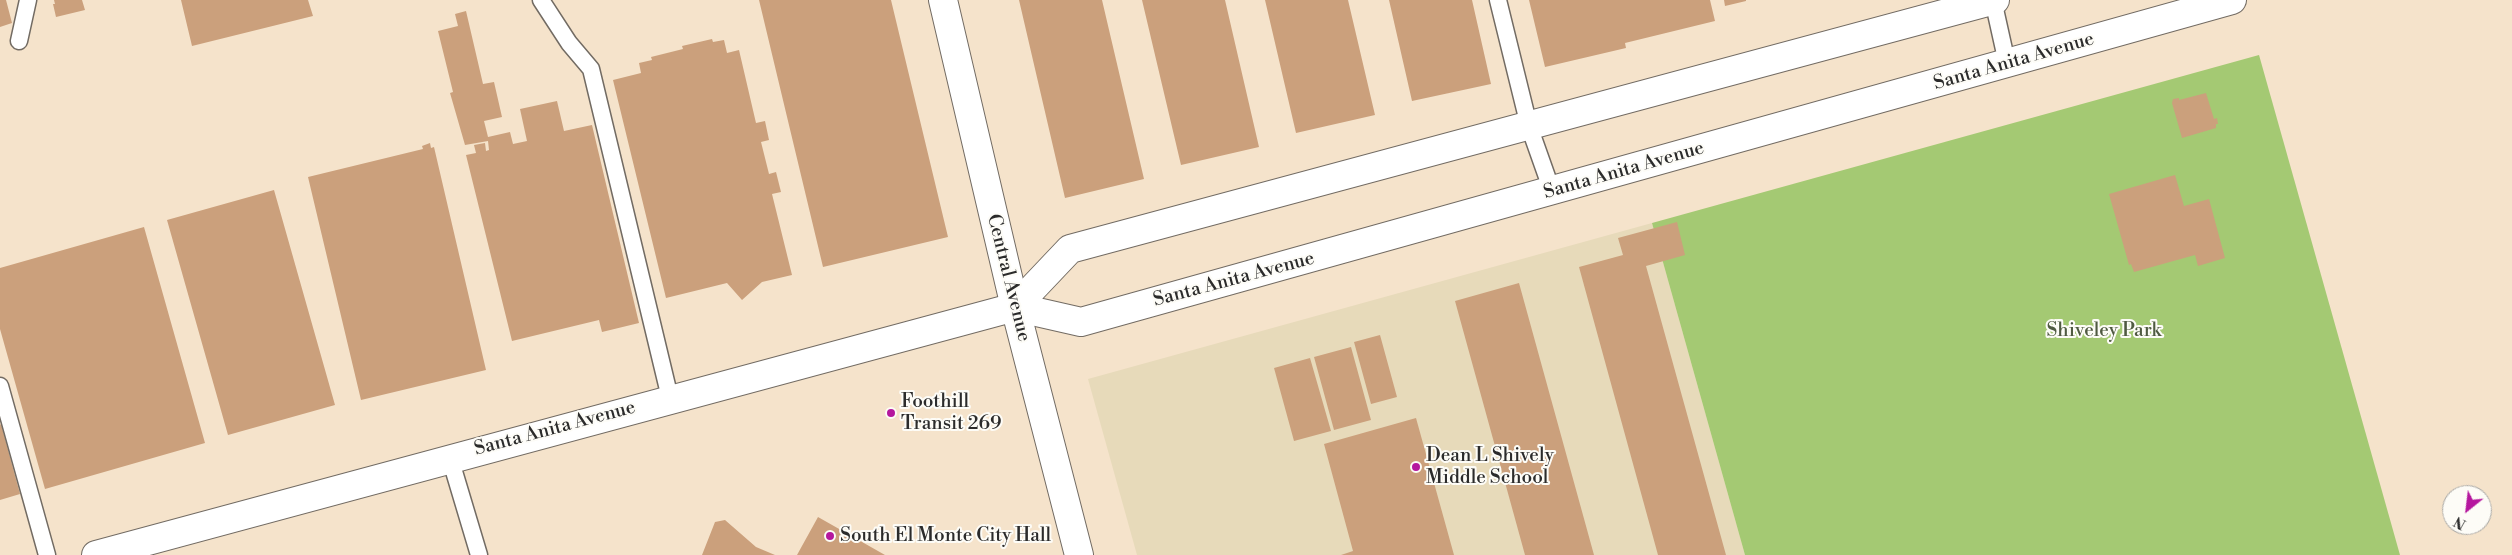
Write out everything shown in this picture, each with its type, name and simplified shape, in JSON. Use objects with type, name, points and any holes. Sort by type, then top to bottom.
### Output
[{"type":"main road","name":"Central Avenue","points":[[943,0],[1015,307],[1079,555]]},
{"type":"main road","points":[[1015,307],[1070,249],[1994,0]]},
{"type":"main road","name":"Santa Anita Avenue","points":[[96,555],[670,398],[1015,307],[1081,322],[2232,0]]},
{"type":"lane","points":[[19,41],[28,0]]},
{"type":"lane","points":[[541,0],[569,43],[591,70],[670,398]]},
{"type":"lane","points":[[1498,0],[1528,126],[1552,191]]},
{"type":"lane","points":[[1994,0],[2007,63]]},
{"type":"lane","points":[[0,386],[47,555]]},
{"type":"lane","points":[[450,458],[479,555]]},
{"type":"shaded area","name":"Dean L Shively Middle School","points":[[1652,223],[1745,555],[1137,555],[1088,379]]},
{"type":"green space","name":"Shiveley Park","points":[[2259,55],[2400,555],[1745,555],[1652,223]]},
{"type":"building","points":[[0,0],[6,0],[12,23],[0,27]]},
{"type":"building","points":[[54,0],[82,0],[85,10],[56,17]]},
{"type":"building","points":[[181,0],[308,0],[313,16],[192,46]]},
{"type":"building","points":[[759,0],[891,0],[948,237],[823,267]]},
{"type":"building","points":[[1019,0],[1102,0],[1144,179],[1065,198]]},
{"type":"building","points":[[1142,0],[1225,0],[1259,147],[1181,165]]},
{"type":"building","points":[[1265,0],[1348,0],[1375,115],[1296,133]]},
{"type":"building","points":[[1389,0],[1472,0],[1491,84],[1412,101]]},
{"type":"building","points":[[1529,0],[1710,0],[1715,21],[1625,43],[1626,48],[1545,67]]},
{"type":"building","points":[[1724,0],[1746,0],[1746,1],[1725,6]]},
{"type":"building","points":[[466,11],[483,84],[494,82],[502,117],[484,121],[488,137],[510,132],[513,144],[527,141],[520,109],[557,101],[564,131],[592,125],[639,323],[602,332],[599,320],[512,341],[466,155],[476,153],[474,145],[485,143],[486,151],[489,150],[488,141],[465,145],[450,93],[453,92],[438,31],[458,26],[455,14]]},
{"type":"building","points":[[712,39],[713,42],[724,40],[727,53],[739,50],[756,123],[765,121],[769,140],[761,142],[769,174],[776,172],[781,192],[772,194],[792,275],[762,282],[742,300],[727,283],[666,298],[613,80],[641,73],[639,63],[652,60],[651,57],[683,49],[682,46]]},
{"type":"building","points":[[2206,93],[2214,119],[2217,118],[2218,124],[2216,124],[2216,128],[2182,138],[2172,103],[2173,99],[2179,98],[2179,100]]},
{"type":"building","points":[[430,143],[431,148],[434,147],[486,370],[361,400],[308,177],[423,149],[422,146]]},
{"type":"building","points":[[2175,175],[2184,206],[2209,199],[2225,258],[2198,266],[2195,255],[2134,272],[2131,264],[2129,265],[2109,194]]},
{"type":"building","points":[[274,190],[335,405],[228,435],[167,220]]},
{"type":"building","points":[[1677,222],[1685,255],[1646,266],[1726,555],[1658,555],[1579,267],[1623,255],[1618,238]]},
{"type":"building","points":[[144,227],[205,443],[45,489],[0,329],[0,268]]},
{"type":"building","points":[[1519,283],[1594,555],[1525,555],[1455,301]]},
{"type":"building","points":[[1380,335],[1397,397],[1371,404],[1354,342]]},
{"type":"building","points":[[1351,347],[1371,420],[1334,430],[1314,357]]},
{"type":"building","points":[[1310,358],[1331,431],[1294,441],[1274,368]]},
{"type":"building","points":[[1416,418],[1454,555],[1341,555],[1353,551],[1324,444]]},
{"type":"building","points":[[0,425],[20,494],[0,500]]},
{"type":"building","name":"South El Monte City Hall","points":[[818,517],[885,555],[797,555]]},
{"type":"building","points":[[725,520],[756,547],[775,555],[702,555],[715,522]]},
{"type":"place","name":"Foothill Transit 269","points":[[891,413]]},
{"type":"place","name":"Dean L Shively Middle School","points":[[1416,467]]},
{"type":"place","name":"South El Monte City Hall","points":[[830,536]]}]
